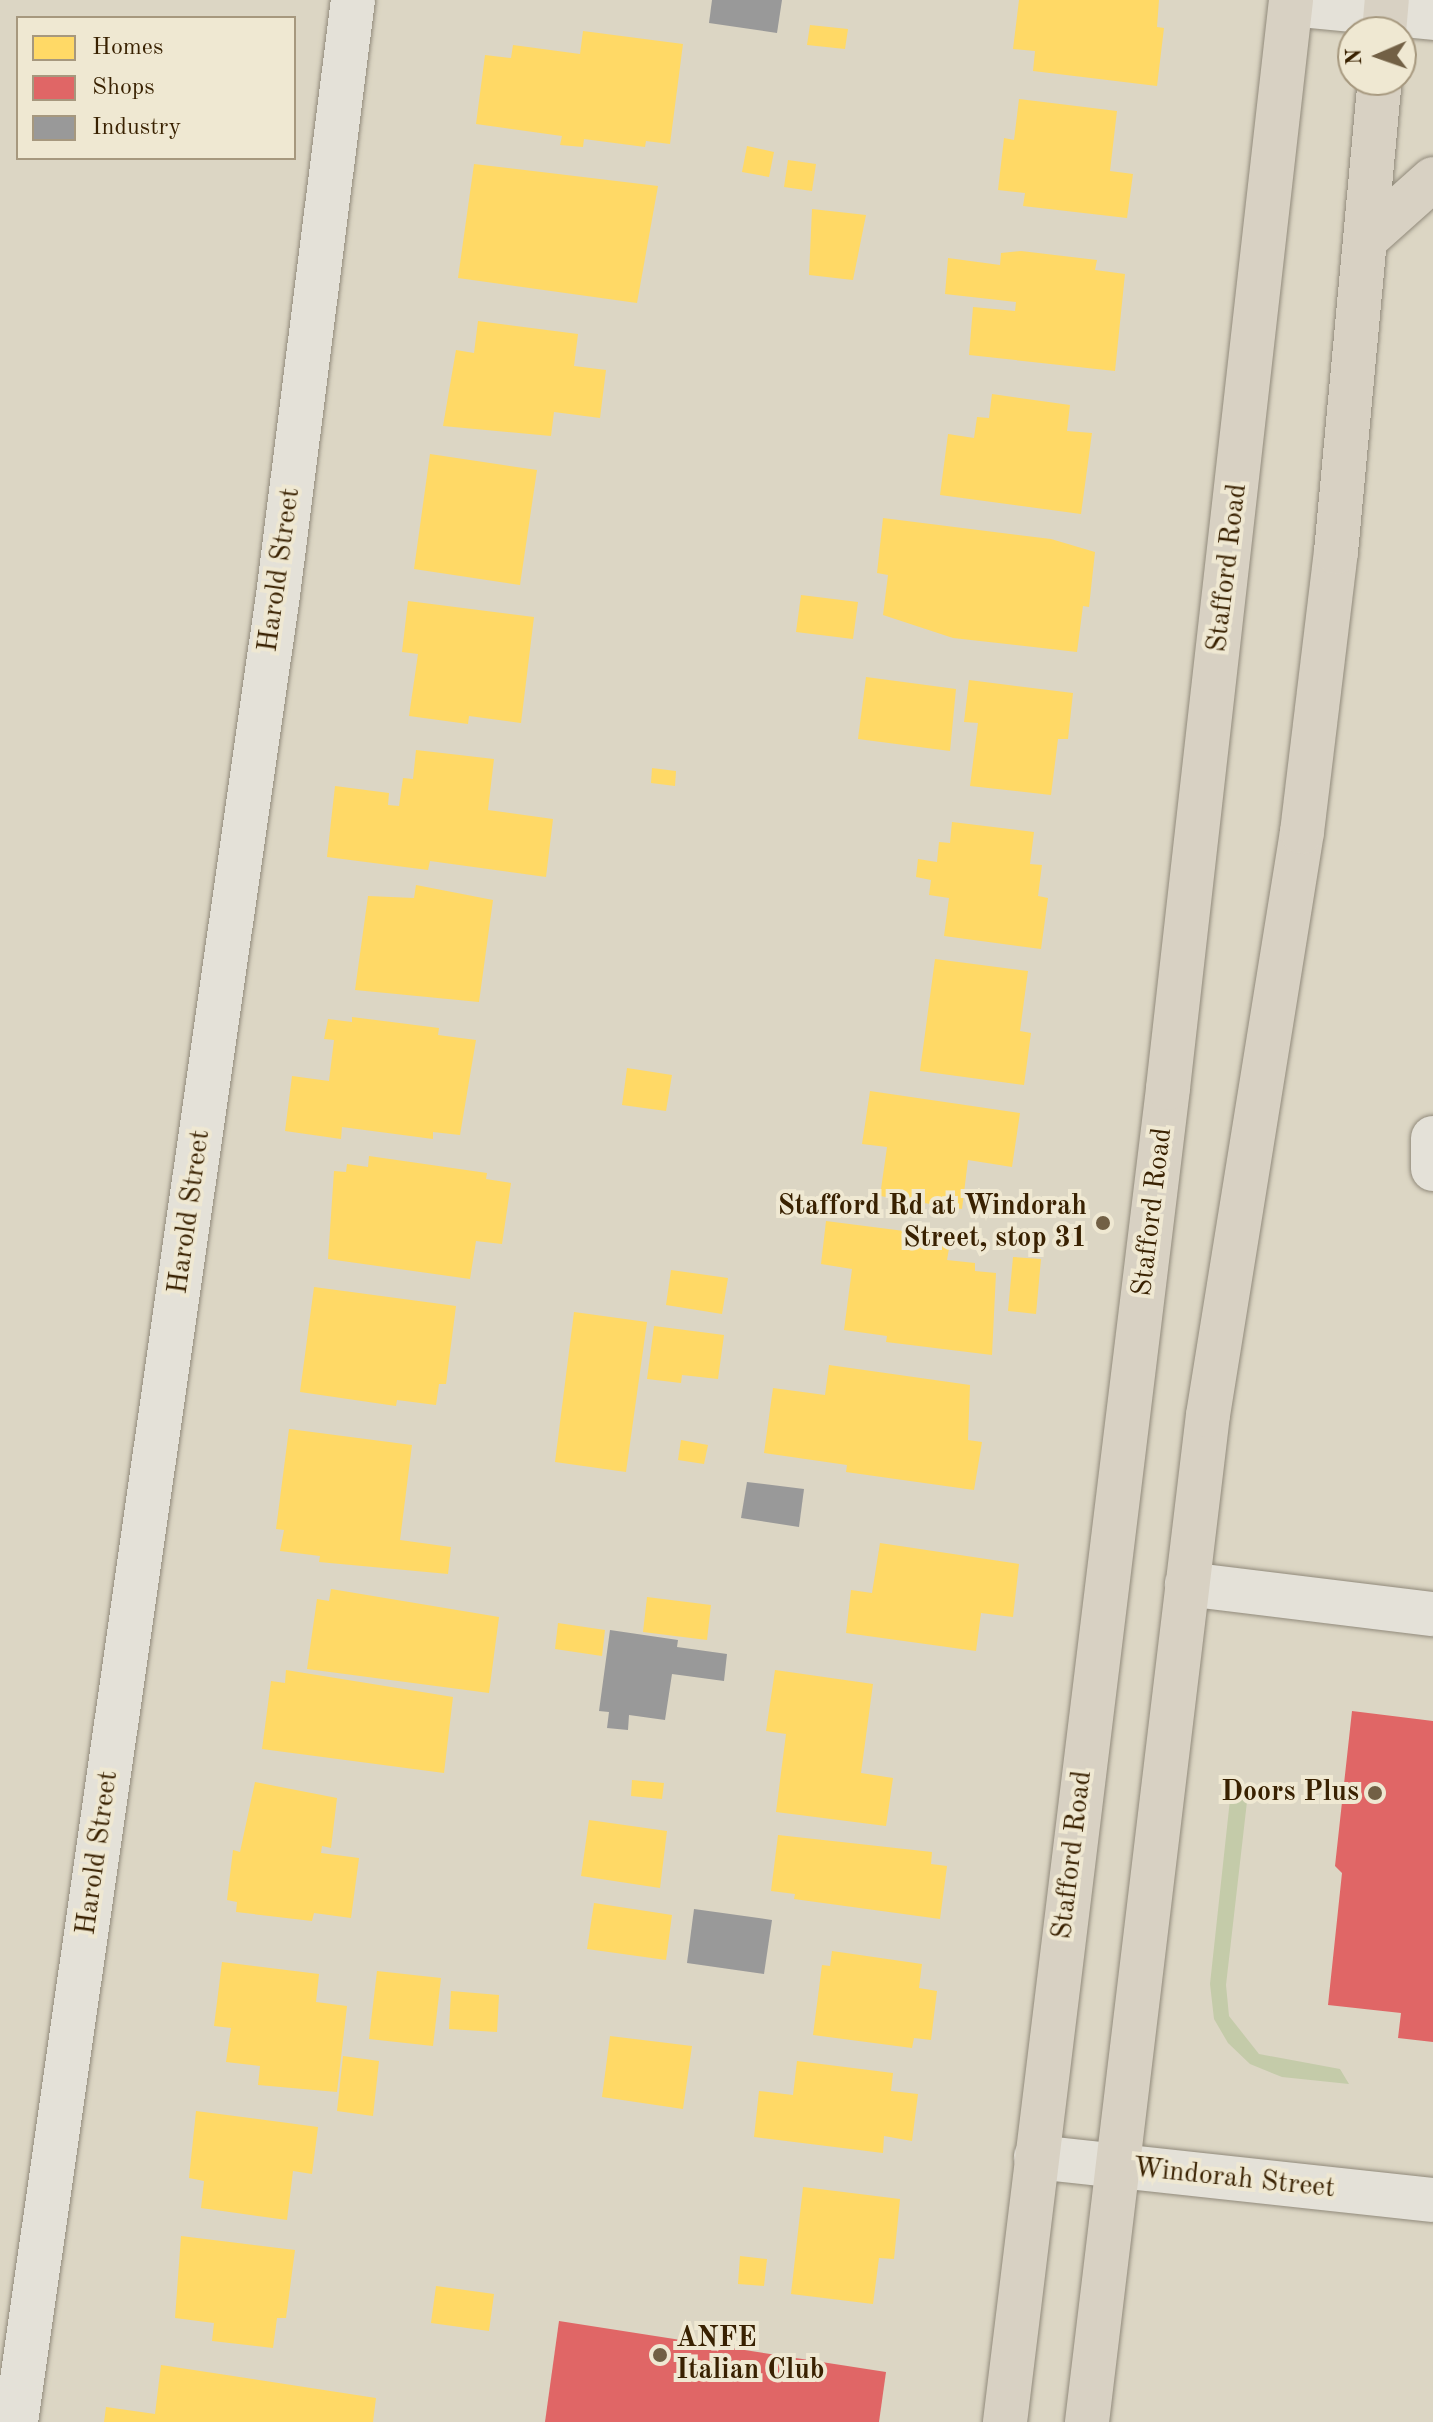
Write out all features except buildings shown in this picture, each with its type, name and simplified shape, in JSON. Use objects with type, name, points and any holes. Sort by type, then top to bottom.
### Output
[{"type":"highway","name":"Stafford Road","points":[[1005,2422],[1151,1230],[1291,2]]},
{"type":"highway","points":[[1087,2422],[1208,1415],[1302,832],[1379,96]]},
{"type":"highway","points":[[1366,239],[1433,179]]},
{"type":"street","name":"Harold Street","points":[[16,2422],[278,595],[353,0]]},
{"type":"street","points":[[1291,2],[1433,18]]},
{"type":"street","points":[[1433,1138],[1433,1169]]},
{"type":"street","points":[[1187,1584],[1433,1609]]},
{"type":"street","name":"Windorah Street","points":[[1036,2157],[1433,2200]]},
{"type":"green space","points":[[1232,1781],[1249,1784],[1226,1985],[1229,2016],[1259,2054],[1340,2069],[1349,2084],[1282,2077],[1250,2064],[1228,2043],[1214,2019],[1210,1984]]},
{"type":"place","name":"Stafford Rd at Windorah Street, stop 31","points":[[1103,1223]]},
{"type":"place","name":"Doors Plus","points":[[1375,1793]]},
{"type":"place","name":"ANFE Italian Club","points":[[660,2355]]}]
